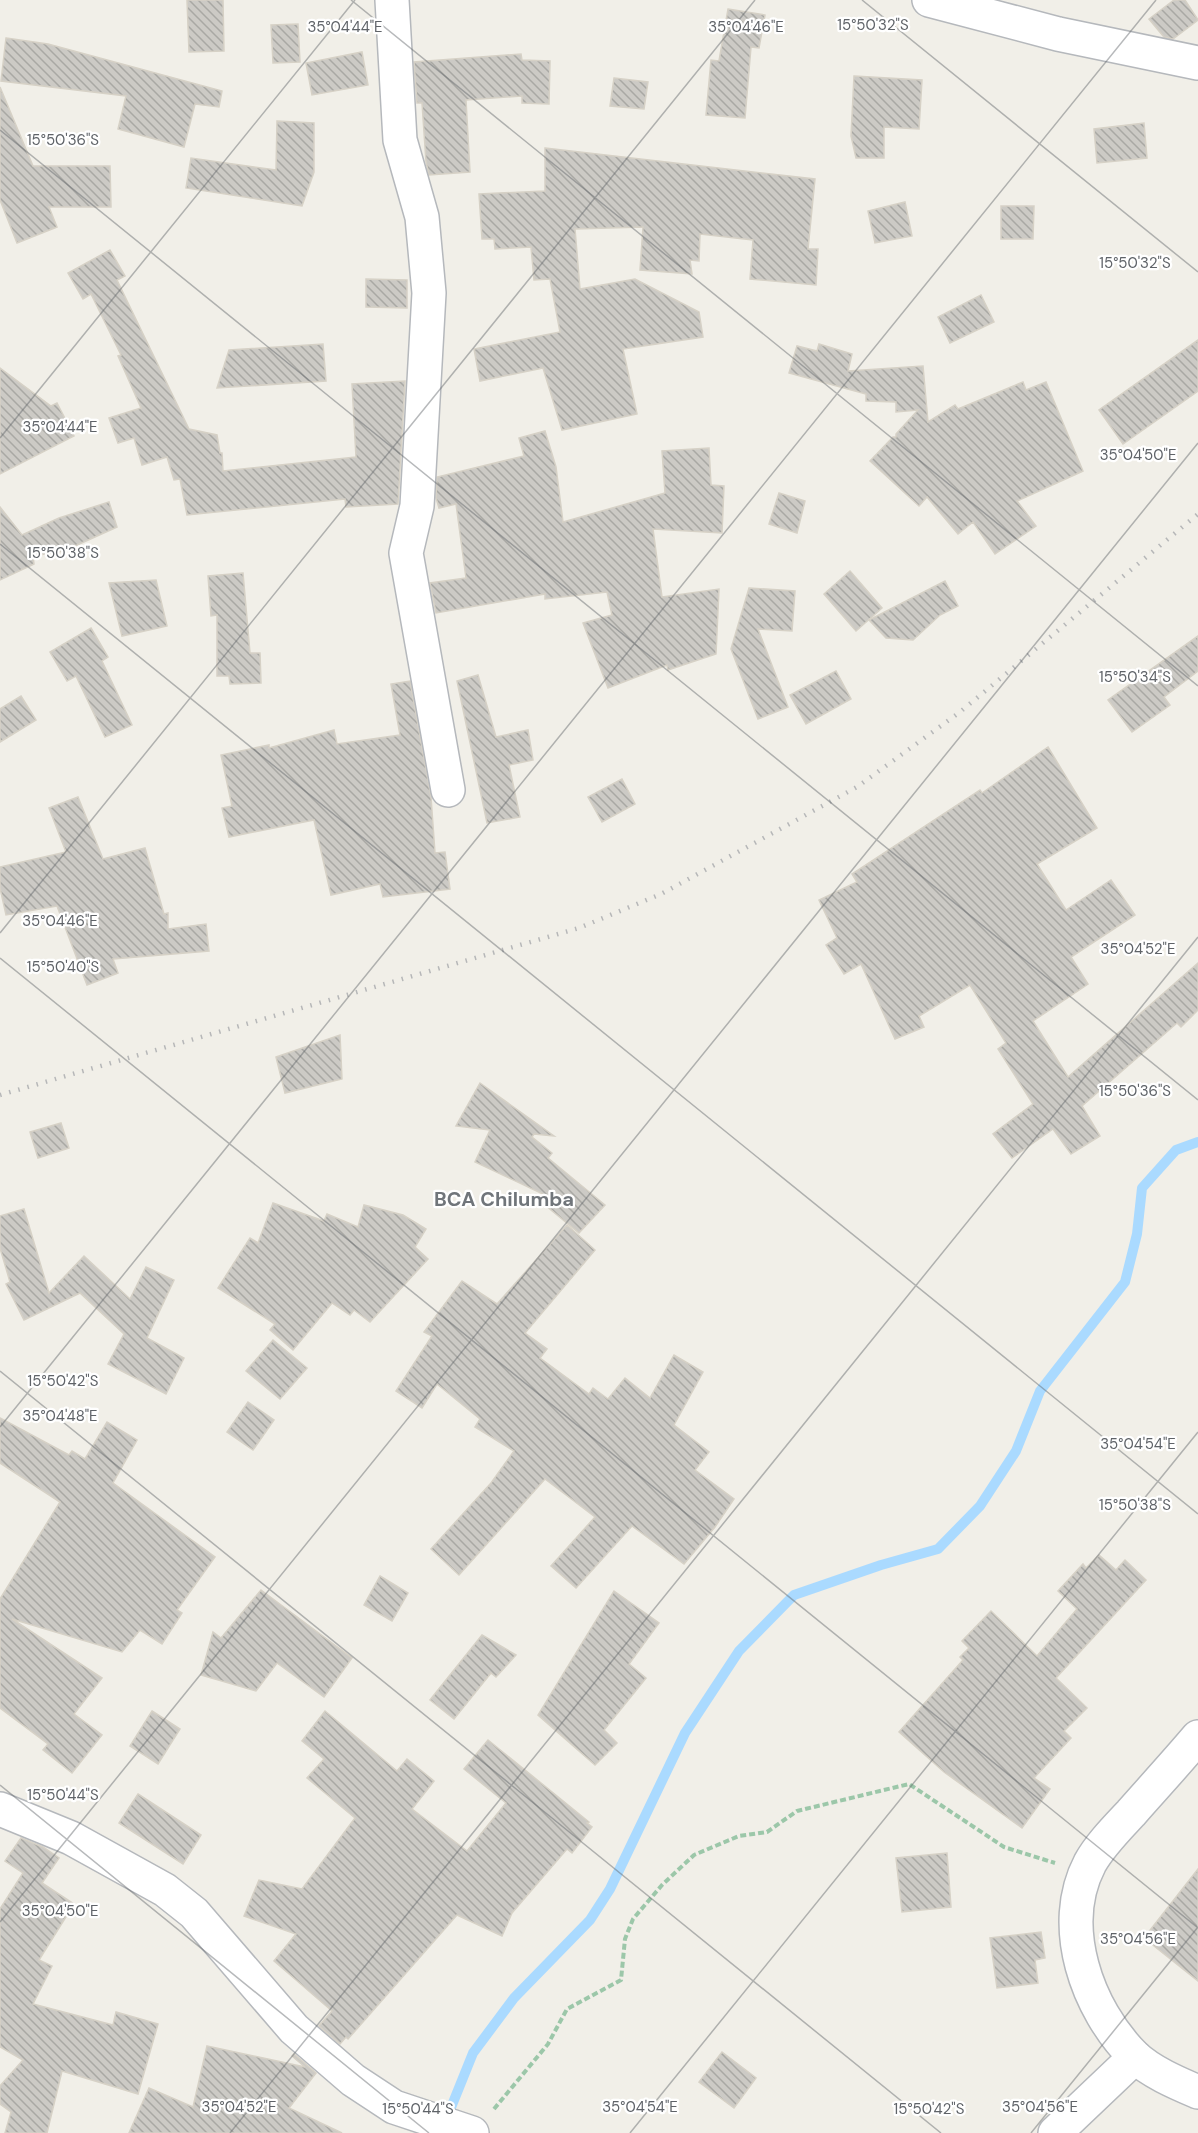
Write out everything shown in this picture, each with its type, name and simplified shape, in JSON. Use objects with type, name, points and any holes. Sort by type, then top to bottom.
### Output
[{"type":"street","points":[[392,0],[400,140],[422,216],[429,293],[417,506],[406,553],[448,790]]},
{"type":"street","points":[[929,0],[1058,34],[1198,63]]},
{"type":"street","points":[[1198,1737],[1115,1830],[1090,1863],[1079,1898],[1078,1932],[1083,1971],[1100,2012],[1135,2057],[1172,2080],[1198,2092]]},
{"type":"street","points":[[0,1809],[70,1838],[165,1890],[194,1913],[294,2029],[353,2080],[394,2107],[483,2122]]},
{"type":"street","points":[[1054,2133],[1135,2057]]},
{"type":"path","points":[[483,2122],[548,2044],[567,2009],[621,1980],[625,1940],[633,1919],[662,1885],[694,1855],[739,1836],[767,1832],[797,1811],[909,1784],[1004,1847],[1039,1859],[1088,1870]]},
{"type":"building","points":[[187,0],[223,0],[224,51],[189,52]]},
{"type":"building","points":[[1174,0],[1185,0],[1198,20],[1173,39],[1164,37],[1149,19]]},
{"type":"building","points":[[728,9],[765,15],[759,48],[751,47],[745,118],[706,115],[711,60],[719,61]]},
{"type":"building","points":[[298,24],[300,62],[273,63],[271,25]]},
{"type":"building","points":[[6,38],[48,44],[222,91],[219,107],[195,104],[184,147],[118,129],[126,96],[1,81]]},
{"type":"building","points":[[362,52],[368,85],[312,95],[306,63]]},
{"type":"building","points":[[521,54],[522,60],[550,61],[549,104],[522,103],[522,96],[466,100],[470,172],[429,175],[422,103],[417,103],[414,62]]},
{"type":"building","points":[[854,76],[922,80],[919,129],[884,127],[884,158],[856,158],[851,136]]},
{"type":"building","points":[[614,78],[648,82],[644,109],[610,106]]},
{"type":"building","points":[[0,87],[33,166],[110,166],[111,207],[49,207],[57,227],[17,243],[0,200]]},
{"type":"building","points":[[277,121],[314,123],[314,172],[302,206],[186,188],[191,158],[276,170]]},
{"type":"building","points":[[1144,123],[1147,158],[1097,163],[1094,129]]},
{"type":"building","points":[[545,148],[815,179],[808,249],[818,249],[816,285],[750,279],[753,240],[700,234],[699,261],[690,260],[692,274],[640,270],[643,227],[575,229],[580,289],[635,279],[699,312],[703,337],[623,349],[637,414],[562,430],[543,368],[480,381],[474,349],[560,332],[550,279],[534,280],[531,247],[495,249],[494,239],[482,239],[479,194],[545,191]]},
{"type":"building","points":[[905,202],[912,236],[875,243],[868,211]]},
{"type":"building","points":[[1001,206],[1034,206],[1033,239],[1001,239]]},
{"type":"building","points":[[110,250],[125,276],[117,280],[189,429],[217,435],[220,453],[222,453],[223,471],[356,457],[352,384],[405,381],[398,504],[346,507],[345,499],[187,515],[180,479],[174,480],[167,457],[142,465],[134,438],[118,443],[109,418],[141,408],[118,356],[121,355],[91,294],[83,299],[68,273]]},
{"type":"building","points":[[366,279],[407,280],[407,308],[366,307]]},
{"type":"building","points":[[981,295],[994,322],[950,343],[938,317]]},
{"type":"building","points":[[1198,340],[1198,391],[1123,444],[1099,410]]},
{"type":"building","points":[[323,344],[326,381],[217,388],[229,350]]},
{"type":"building","points":[[819,344],[852,354],[848,371],[923,366],[928,422],[955,405],[958,409],[1023,382],[1026,390],[1046,382],[1083,471],[1017,501],[1036,526],[995,554],[973,522],[958,534],[927,497],[919,506],[870,461],[893,437],[896,437],[896,434],[918,410],[896,412],[896,402],[866,401],[866,394],[789,373],[797,346],[817,351]]},
{"type":"building","points":[[0,368],[51,406],[57,403],[74,436],[0,474]]},
{"type":"building","points":[[545,431],[556,467],[563,522],[665,493],[662,451],[709,448],[711,485],[724,486],[722,533],[653,529],[662,597],[719,589],[716,654],[668,670],[667,665],[608,688],[583,623],[612,615],[607,592],[545,599],[545,594],[436,613],[430,583],[466,578],[456,504],[439,508],[436,498],[437,477],[524,456],[519,438]]},
{"type":"building","points":[[779,493],[805,501],[797,533],[769,524]]},
{"type":"building","points":[[109,502],[117,527],[64,551],[33,556],[34,564],[0,580],[0,507],[22,535],[59,518]]},
{"type":"building","points":[[850,571],[882,608],[856,631],[824,594]]},
{"type":"building","points":[[243,573],[250,653],[260,653],[261,683],[230,684],[229,676],[217,676],[217,615],[211,616],[208,576]]},
{"type":"building","points":[[156,580],[167,626],[122,636],[109,583]]},
{"type":"building","points":[[945,581],[958,606],[940,615],[913,640],[886,638],[869,620]]},
{"type":"building","points":[[749,588],[795,591],[792,631],[758,629],[788,707],[758,719],[731,649]]},
{"type":"building","points":[[91,628],[108,657],[102,661],[132,725],[105,737],[76,676],[67,681],[50,652]]},
{"type":"building","points":[[1198,636],[1198,671],[1164,697],[1170,705],[1132,732],[1108,700]]},
{"type":"building","points":[[836,671],[851,699],[806,724],[790,695]]},
{"type":"building","points":[[478,675],[496,737],[528,730],[533,760],[509,765],[520,817],[487,823],[457,681]]},
{"type":"building","points":[[410,681],[431,797],[435,853],[445,852],[450,889],[383,897],[380,884],[331,895],[314,820],[229,837],[222,808],[232,806],[221,755],[269,745],[269,748],[334,730],[337,744],[400,735],[391,684]]},
{"type":"building","points":[[21,696],[36,720],[0,742],[0,709]]},
{"type":"building","points":[[1048,747],[1097,828],[1037,864],[1066,910],[1111,880],[1135,915],[1071,957],[1088,984],[1033,1021],[1068,1077],[1198,963],[1198,1010],[1181,1027],[1177,1023],[1082,1106],[1100,1136],[1071,1154],[1053,1129],[1012,1158],[993,1134],[1033,1104],[998,1049],[1006,1043],[970,985],[919,1016],[924,1027],[895,1039],[861,964],[844,974],[826,945],[837,938],[819,900],[857,882],[852,874],[980,790],[982,793]]},
{"type":"building","points":[[622,779],[635,804],[602,822],[588,797]]},
{"type":"building","points":[[78,797],[103,859],[145,848],[164,914],[168,913],[168,929],[206,924],[209,951],[113,959],[118,973],[87,985],[57,906],[6,915],[0,888],[0,867],[66,852],[49,808]]},
{"type":"building","points":[[340,1035],[342,1079],[285,1093],[276,1057]]},
{"type":"building","points":[[480,1083],[554,1136],[534,1134],[532,1137],[552,1153],[548,1158],[605,1205],[579,1233],[539,1200],[543,1194],[475,1162],[490,1130],[456,1126]]},
{"type":"building","points":[[61,1123],[69,1148],[38,1158],[30,1132]]},
{"type":"building","points":[[273,1203],[324,1221],[327,1214],[358,1227],[364,1205],[403,1215],[426,1229],[415,1247],[428,1259],[370,1322],[354,1310],[350,1315],[332,1303],[293,1350],[270,1330],[275,1324],[218,1288],[250,1238],[258,1243]]},
{"type":"building","points":[[24,1209],[49,1293],[84,1256],[130,1299],[146,1267],[174,1280],[147,1338],[184,1358],[166,1394],[108,1364],[124,1334],[80,1293],[24,1320],[6,1284],[10,1282],[0,1248],[0,1216]]},
{"type":"building","points":[[567,1225],[595,1250],[525,1333],[547,1349],[540,1358],[589,1394],[593,1388],[608,1399],[625,1378],[650,1398],[674,1355],[703,1372],[674,1425],[709,1452],[695,1470],[734,1499],[715,1527],[684,1564],[632,1526],[576,1588],[551,1566],[595,1517],[545,1479],[459,1575],[431,1549],[491,1483],[514,1451],[475,1427],[480,1419],[437,1384],[422,1408],[396,1391],[432,1336],[424,1332],[462,1281],[497,1304]]},
{"type":"building","points":[[273,1340],[307,1368],[280,1399],[246,1371]]},
{"type":"building","points":[[248,1402],[274,1420],[253,1450],[227,1432]]},
{"type":"building","points":[[0,1418],[69,1455],[72,1451],[85,1459],[107,1422],[137,1440],[113,1483],[215,1557],[177,1610],[182,1613],[162,1644],[140,1630],[122,1652],[12,1619],[102,1678],[74,1714],[102,1735],[72,1773],[43,1750],[48,1744],[0,1708],[0,1599],[60,1502],[0,1463]]},
{"type":"building","points":[[1099,1555],[1116,1570],[1125,1560],[1146,1580],[1056,1678],[1087,1708],[1064,1731],[1071,1738],[1034,1778],[1050,1789],[1022,1828],[944,1772],[899,1732],[963,1660],[960,1657],[969,1648],[962,1641],[991,1611],[1037,1656],[1077,1609],[1058,1591],[1083,1564],[1086,1568]]},
{"type":"building","points":[[380,1576],[408,1593],[392,1621],[364,1605]]},
{"type":"building","points":[[261,1590],[352,1658],[324,1697],[277,1663],[256,1691],[201,1675],[213,1632],[221,1638]]},
{"type":"building","points":[[614,1591],[659,1623],[629,1664],[646,1678],[604,1730],[617,1743],[595,1765],[538,1715]]},
{"type":"building","points":[[482,1635],[516,1655],[496,1677],[491,1673],[454,1719],[430,1700]]},
{"type":"building","points":[[152,1711],[180,1729],[158,1764],[130,1746]]},
{"type":"building","points":[[325,1711],[397,1771],[407,1759],[434,1781],[412,1809],[467,1851],[506,1803],[464,1769],[488,1740],[589,1822],[587,1823],[592,1827],[572,1853],[567,1849],[512,1913],[502,1936],[457,1915],[348,2039],[346,2037],[340,2044],[319,2026],[332,2011],[274,1961],[296,1934],[244,1916],[259,1880],[302,1889],[355,1818],[307,1778],[324,1759],[302,1741]]},
{"type":"building","points":[[138,1794],[201,1835],[183,1864],[119,1823]]},
{"type":"building","points":[[21,1838],[43,1847],[59,1858],[42,1883],[74,1904],[39,1960],[52,1966],[33,2004],[113,2025],[116,2012],[158,2024],[138,2094],[62,2071],[47,2133],[5,2133],[11,2112],[0,2104],[0,2086],[23,2060],[0,2047],[0,1909],[23,1873],[5,1861]]},
{"type":"building","points":[[947,1853],[951,1907],[902,1912],[896,1858]]},
{"type":"building","points":[[1198,1869],[1198,1981],[1144,1938]]},
{"type":"building","points":[[1041,1932],[1045,1958],[1035,1960],[1038,1983],[997,1988],[990,1938]]},
{"type":"building","points":[[207,2046],[305,2067],[292,2056],[294,2054],[316,2073],[289,2108],[342,2133],[129,2133],[149,2088],[193,2107]]},
{"type":"building","points":[[722,2052],[756,2078],[734,2108],[699,2082]]},
{"type":"waterway","points":[[446,2120],[473,2053],[514,1998],[590,1920],[610,1889],[685,1733],[739,1651],[794,1595],[881,1565],[938,1549],[980,1506],[1016,1451],[1040,1391],[1125,1282],[1137,1234],[1142,1188],[1176,1150],[1198,1142]]},
{"type":"railway","points":[[0,1095],[579,928],[661,894],[857,787],[960,712],[1198,514]]},
{"type":"district","name":"BCA Chilumba","points":[[504,1199]]}]
